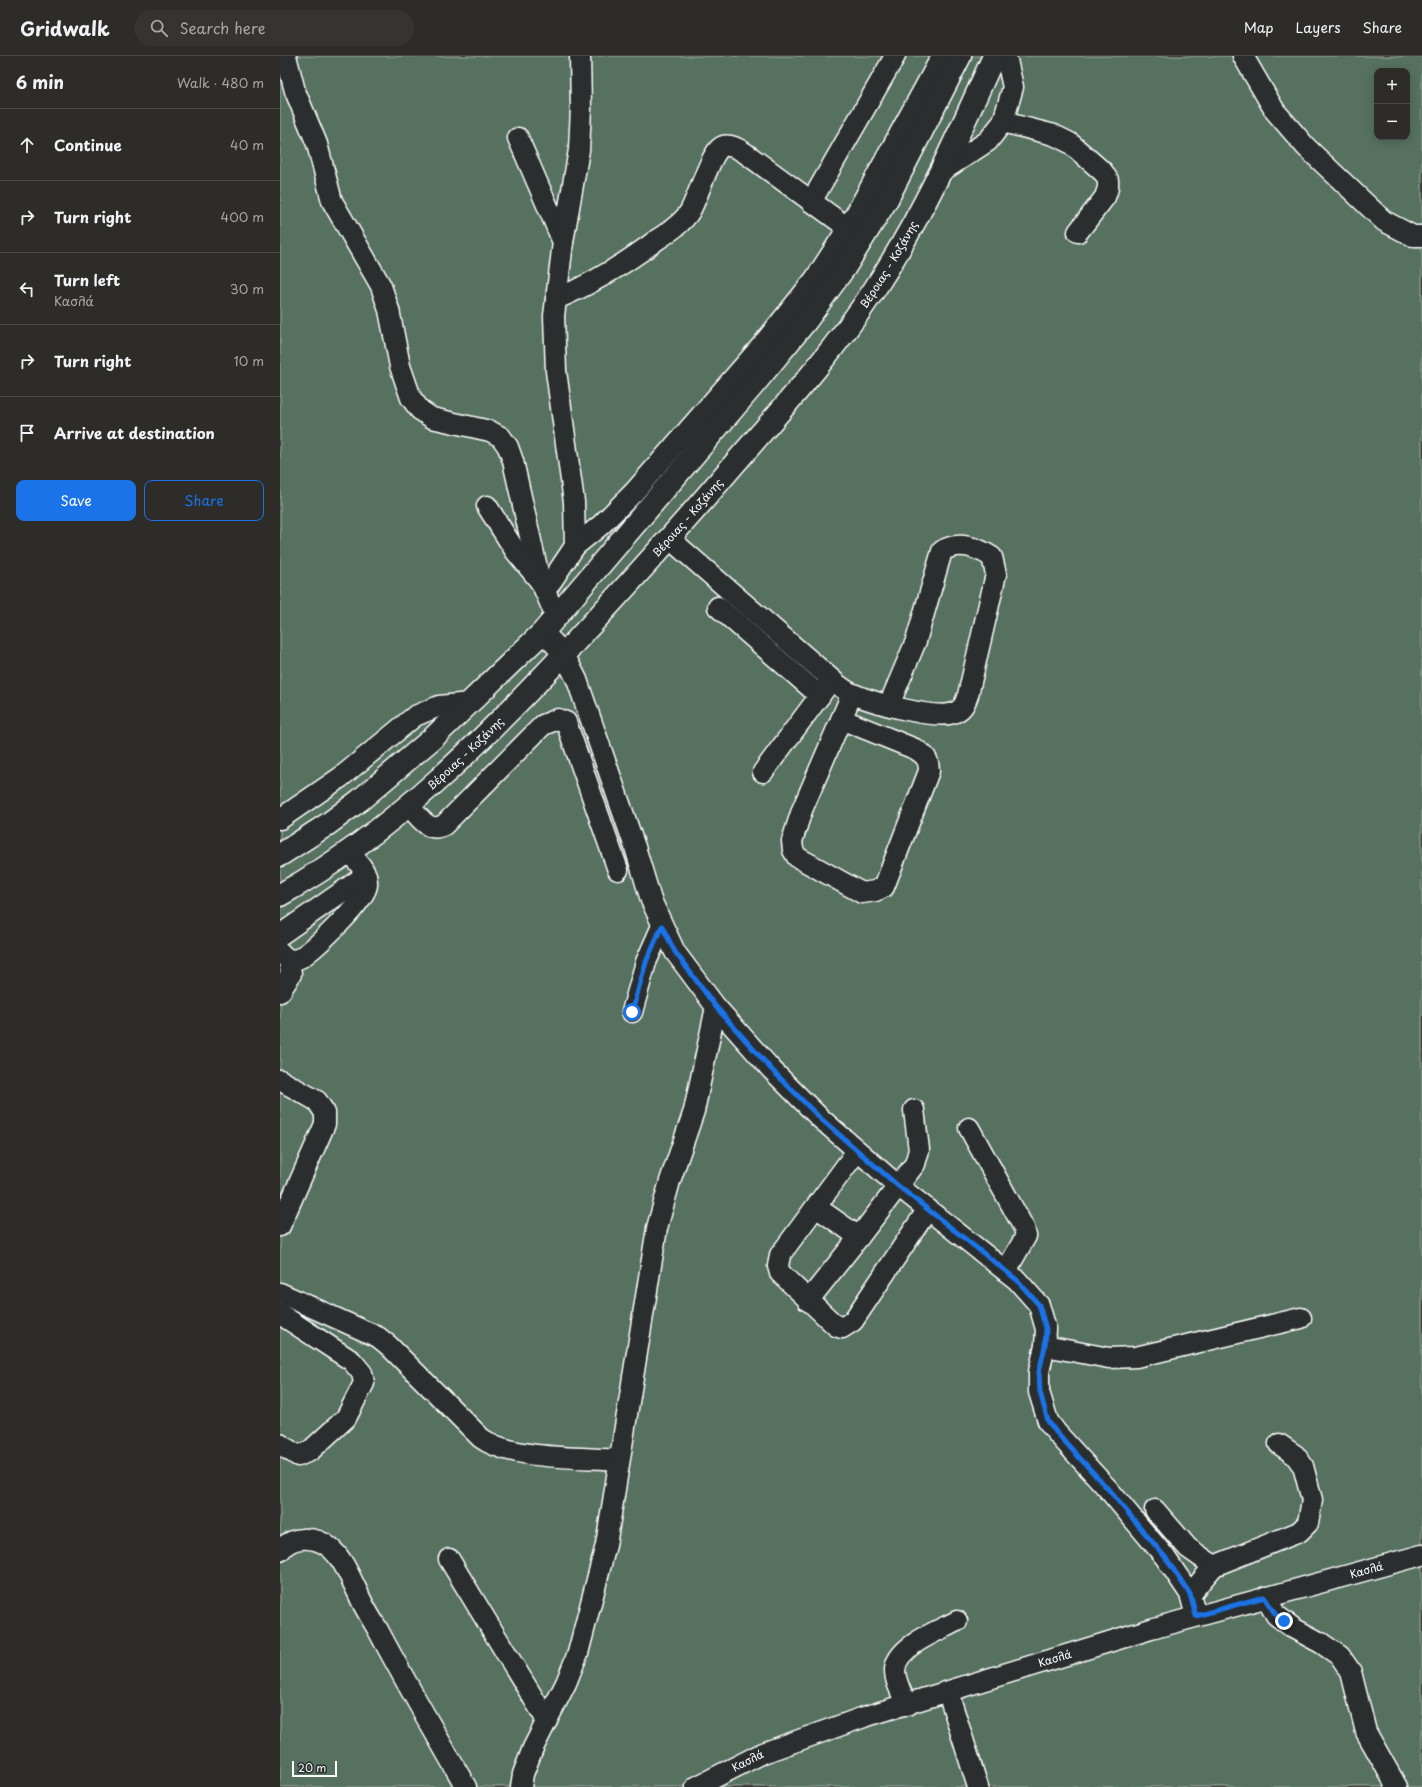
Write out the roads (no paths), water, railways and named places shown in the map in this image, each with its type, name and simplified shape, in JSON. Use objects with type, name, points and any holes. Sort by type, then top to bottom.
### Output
[{"type":"main road","points":[[280,855],[328,824],[360,800],[470,703],[549,624],[806,321],[845,267],[886,202],[960,56]]},
{"type":"main road","name":"Βέροιας - Κοζάνης","points":[[280,895],[303,882],[348,851],[408,805],[455,766],[530,692],[670,539],[841,337],[875,290],[942,171],[994,56]]},
{"type":"street","points":[[286,56],[295,91],[317,144],[332,202],[381,286],[389,310],[400,366],[410,398],[420,410],[432,418],[490,431],[501,437],[508,447],[513,461],[542,586],[549,624],[577,680],[635,847],[651,900],[675,952],[716,1007],[772,1070],[820,1118],[897,1185],[1017,1280],[1039,1305],[1046,1329],[1045,1346],[1039,1372],[1040,1392],[1048,1421],[1165,1557],[1190,1594],[1196,1616]]},
{"type":"street","points":[[575,546],[574,502],[554,340],[556,299],[563,242],[579,150],[581,108],[580,56]]},
{"type":"street","points":[[811,202],[895,56]]},
{"type":"street","points":[[542,586],[575,546],[601,525],[634,492],[763,344],[815,279],[848,228],[942,56]]},
{"type":"street","points":[[942,171],[988,141],[1003,122],[1013,87],[1006,56]]},
{"type":"street","points":[[1243,56],[1275,111],[1306,147],[1384,220],[1414,236],[1422,236]]},
{"type":"street","points":[[1003,122],[1054,135],[1070,143],[1103,172],[1108,180],[1108,188],[1105,197],[1078,232]]},
{"type":"street","points":[[518,138],[563,242]]},
{"type":"street","points":[[556,299],[588,284],[624,264],[672,229],[690,212],[713,160],[719,149],[723,146],[729,146],[745,153],[848,228]]},
{"type":"street","points":[[487,506],[516,552],[542,586]]},
{"type":"street","points":[[670,539],[832,679],[852,694],[889,705],[926,713],[945,715],[954,713],[964,706],[996,574],[992,557],[981,550],[957,545],[948,547],[942,551],[916,642],[889,705]]},
{"type":"street","points":[[718,607],[820,696]]},
{"type":"street","points":[[763,772],[832,679]]},
{"type":"street","points":[[842,719],[915,749],[925,755],[929,762],[929,771],[884,887],[862,893],[797,857],[793,850],[792,841],[802,810],[852,694]]},
{"type":"street","points":[[280,819],[341,777],[415,716],[440,706],[470,703]]},
{"type":"street","points":[[408,805],[430,828],[437,829],[444,825],[543,725],[558,719],[566,722],[618,870]]},
{"type":"street","points":[[285,956],[296,960],[309,952],[360,901],[367,885],[366,875],[362,866],[348,851]]},
{"type":"street","points":[[280,935],[366,875]]},
{"type":"street","points":[[632,1012],[646,962],[662,926]]},
{"type":"street","points":[[280,992],[290,974],[285,956]]},
{"type":"street","points":[[521,1787],[523,1774],[529,1758],[546,1720],[566,1683],[583,1636],[606,1545],[657,1228],[670,1181],[694,1111],[716,1007]]},
{"type":"street","points":[[280,1080],[317,1102],[325,1113],[325,1124],[280,1226]]},
{"type":"street","points":[[808,1301],[860,1237],[897,1185],[915,1164],[919,1150],[914,1110]]},
{"type":"street","points":[[969,1128],[1024,1228],[1026,1236],[1006,1272]]},
{"type":"street","points":[[857,1151],[780,1256],[778,1266],[780,1274],[836,1326],[842,1328],[853,1321],[928,1209]]},
{"type":"street","points":[[816,1207],[860,1237]]},
{"type":"street","points":[[280,1293],[378,1337],[388,1345],[481,1438],[498,1448],[529,1454],[619,1460]]},
{"type":"street","points":[[280,1305],[280,1313],[352,1361],[362,1373],[364,1383],[346,1418],[310,1451],[298,1456],[280,1444]]},
{"type":"street","points":[[1045,1346],[1109,1358],[1136,1357],[1301,1318]]},
{"type":"street","points":[[1190,1594],[1214,1566],[1299,1532],[1308,1523],[1312,1500],[1303,1466],[1295,1455],[1278,1444]]},
{"type":"street","points":[[1155,1510],[1188,1548],[1214,1566]]},
{"type":"street","points":[[280,1551],[285,1545],[293,1542],[303,1539],[313,1539],[329,1547],[338,1555],[353,1580],[378,1632],[466,1787]]},
{"type":"street","name":"Κασλά","points":[[696,1787],[743,1762],[792,1742],[907,1705],[1196,1616],[1422,1555]]},
{"type":"street","points":[[449,1560],[546,1720]]},
{"type":"street","points":[[1264,1597],[1276,1615],[1293,1628],[1321,1643],[1340,1656],[1351,1672],[1366,1732],[1397,1787]]},
{"type":"street","points":[[907,1705],[897,1682],[895,1670],[898,1658],[904,1650],[957,1621]]},
{"type":"street","points":[[948,1692],[978,1787]]}]
